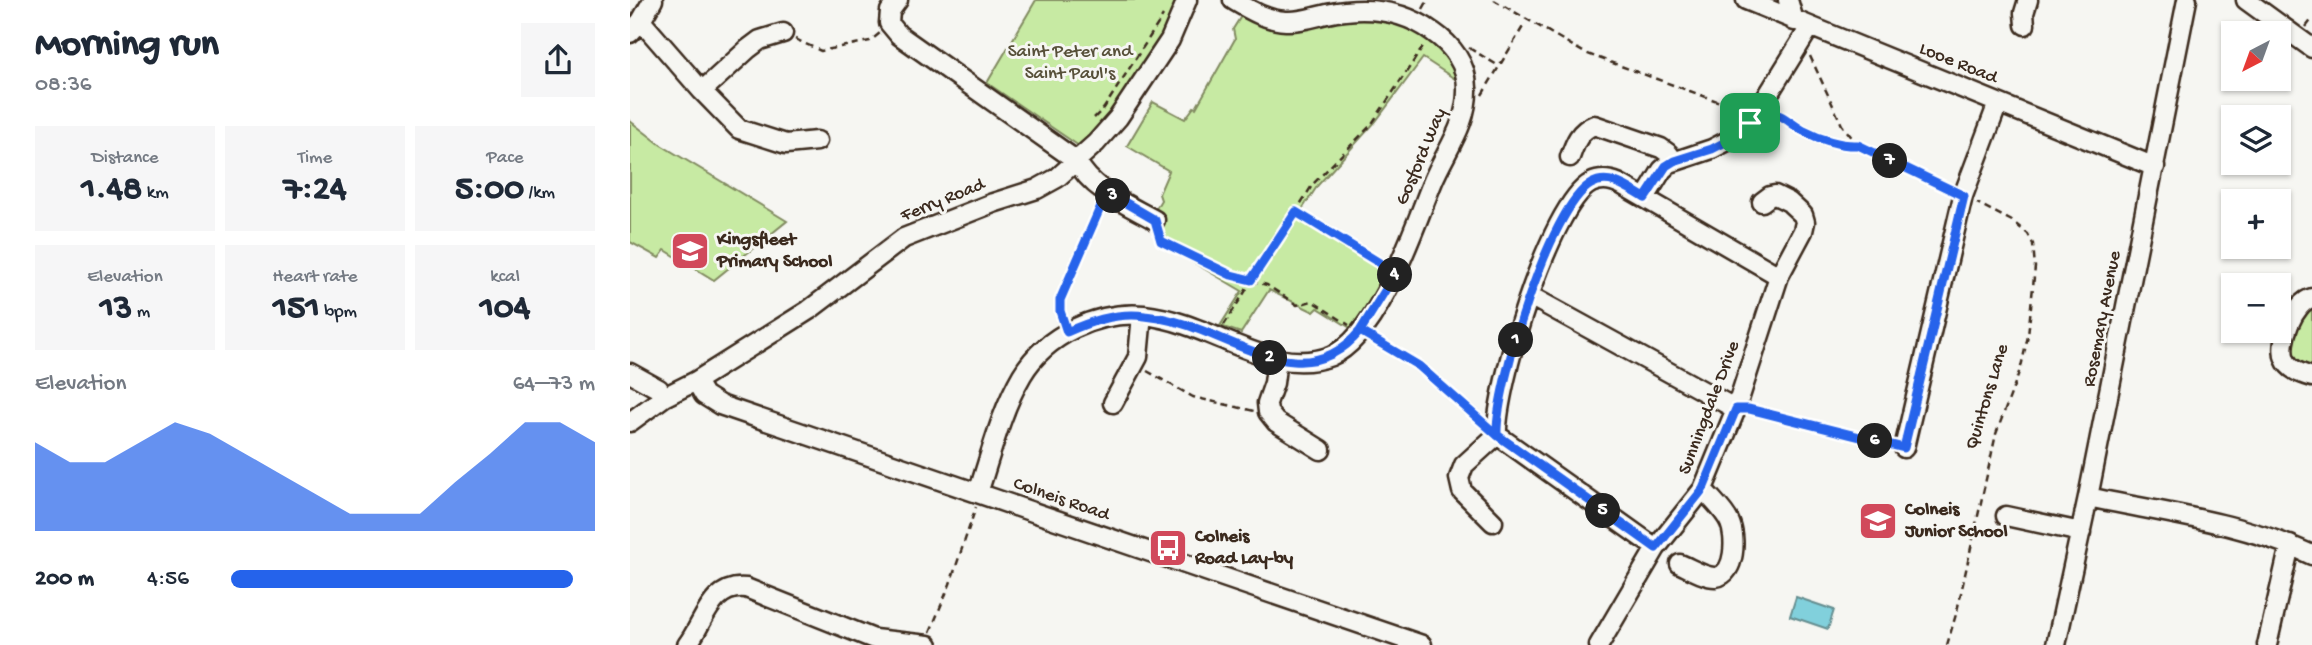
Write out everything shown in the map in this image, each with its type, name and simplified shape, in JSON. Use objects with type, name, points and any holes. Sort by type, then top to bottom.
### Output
[{"type":"street","points":[[653,0],[636,27],[739,129],[786,144],[817,141]]},
{"type":"street","points":[[898,0],[890,11],[889,23],[899,35],[1077,161],[1083,174],[1107,192],[1155,220]]},
{"type":"street","name":"Ferry Road","points":[[630,422],[664,397],[696,381],[809,310],[904,238],[1037,189],[1057,178],[1118,118],[1170,40],[1187,0]]},
{"type":"street","name":"Gosford Way","points":[[978,494],[1018,382],[1039,352],[1067,332],[1107,318],[1142,315],[1169,320],[1277,359],[1303,361],[1332,355],[1349,343],[1360,331],[1396,273],[1466,108],[1467,82],[1464,68],[1448,45],[1433,32],[1395,13],[1356,5],[1284,21],[1262,16],[1233,0]]},
{"type":"street","name":"Looe Road","points":[[1746,0],[1802,30],[1998,103],[2155,167]]},
{"type":"street","points":[[1645,198],[1662,170],[1674,161],[1712,149],[1737,136],[1756,115],[1802,30],[1788,0]]},
{"type":"street","points":[[2025,26],[2024,13],[2028,0]]},
{"type":"street","name":"Rosemary Avenue","points":[[2056,645],[2187,0]]},
{"type":"street","points":[[2246,0],[2312,48]]},
{"type":"street","points":[[702,91],[760,40],[783,33]]},
{"type":"street","points":[[1904,448],[1964,196],[1998,103]]},
{"type":"street","points":[[1570,158],[1578,137],[1594,125],[1661,148],[1674,161]]},
{"type":"street","points":[[1493,522],[1462,491],[1459,478],[1465,465],[1497,435],[1498,412],[1530,296],[1567,209],[1588,186],[1597,181],[1611,181],[1622,185],[1779,276]]},
{"type":"street","name":"Sunningdale Drive","points":[[1599,645],[1656,548],[1703,489],[1736,409],[1779,276],[1803,231],[1805,218],[1782,197],[1770,196],[1762,202]]},
{"type":"street","points":[[1530,296],[1736,409]]},
{"type":"street","points":[[2312,298],[2301,302],[2293,312],[2283,353],[2290,367],[2312,377]]},
{"type":"street","points":[[1113,403],[1138,357],[1142,315]]},
{"type":"street","points":[[1277,359],[1274,383],[1267,403],[1268,412],[1276,422],[1321,450]]},
{"type":"street","points":[[630,373],[659,389],[664,397]]},
{"type":"street","name":"Colneis Road","points":[[696,381],[704,395],[720,405],[1422,645]]},
{"type":"street","points":[[1497,435],[1656,548]]},
{"type":"street","points":[[1680,564],[1713,578],[1721,575],[1730,564],[1734,541],[1730,523],[1703,489]]},
{"type":"street","points":[[2088,497],[2231,527],[2290,545],[2312,555]]},
{"type":"street","points":[[2006,516],[2081,532]]},
{"type":"street","points":[[2267,645],[2290,545]]},
{"type":"street","points":[[687,645],[711,604],[724,591],[739,587],[874,639],[926,645]]},
{"type":"path","name":"Quintons Lane","points":[[1494,0],[1585,53],[1756,115],[1766,111],[1778,114],[1805,131],[1846,146],[1858,145],[1964,196],[2022,228],[2033,244],[2035,267],[2028,336],[2021,367],[1996,434],[1947,645]]},
{"type":"path","points":[[1094,118],[1104,108],[1167,9]]},
{"type":"path","points":[[783,33],[821,51],[870,41],[889,23]]},
{"type":"path","points":[[1466,108],[1483,94],[1524,25]]},
{"type":"path","points":[[1802,30],[1842,125],[1858,145]]},
{"type":"path","points":[[1216,337],[1313,184],[1371,125],[1433,32]]},
{"type":"path","points":[[1448,45],[1462,44],[1499,66]]},
{"type":"path","points":[[1067,332],[1060,311],[1060,300],[1107,192]]},
{"type":"path","points":[[1296,212],[1396,273]]},
{"type":"path","points":[[1155,220],[1161,241],[1231,275],[1267,285],[1297,305],[1312,301],[1419,366],[1497,435]]},
{"type":"path","points":[[1135,365],[1193,397],[1225,403],[1242,410],[1268,412]]},
{"type":"path","points":[[1736,409],[1749,409],[1904,448]]},
{"type":"path","points":[[926,645],[950,584],[978,494]]},
{"type":"green space","name":"Saint Peter and Saint Paul's","points":[[1036,0],[1179,0],[1166,28],[1135,77],[1085,144],[1079,146],[987,83]]},
{"type":"green space","points":[[1243,13],[1396,21],[1429,37],[1445,52],[1455,71],[1458,81],[1423,58],[1376,121],[1318,185],[1301,211],[1392,267],[1354,330],[1318,308],[1314,312],[1269,290],[1241,333],[1220,326],[1242,291],[1159,242],[1164,217],[1155,210],[1161,200],[1159,194],[1169,171],[1127,146],[1153,102],[1185,119],[1194,107],[1196,108],[1235,39],[1233,29]]},
{"type":"green space","name":"Kingsfleet Primary School","points":[[630,121],[661,145],[787,221],[714,280],[665,250],[659,258],[630,242]]},
{"type":"green space","points":[[2312,302],[2312,372],[2288,356],[2297,314]]},
{"type":"water","points":[[1796,597],[1834,610],[1828,629],[1790,616]]},
{"type":"place","name":"Kingsfleet Primary School","points":[[690,251]]},
{"type":"place","name":"Colneis Junior School","points":[[1878,521]]},
{"type":"place","name":"Colneis Road Lay-by","points":[[1168,548]]},
{"type":"route","points":[[1750,123],[1741,134],[1712,149],[1666,166],[1645,198],[1617,182],[1604,180],[1591,183],[1571,203],[1550,245],[1523,316],[1496,421],[1497,435],[1419,366],[1360,331],[1332,355],[1314,360],[1290,361],[1265,356],[1169,320],[1142,315],[1107,318],[1067,332],[1060,311],[1060,300],[1107,192],[1155,220],[1161,241],[1231,275],[1251,280],[1296,212],[1396,273],[1360,331],[1405,357],[1419,366],[1469,411],[1497,435],[1656,548],[1703,489],[1736,409],[1749,409],[1904,448],[1964,196],[1858,145],[1846,146],[1805,131],[1778,114],[1766,111],[1756,115],[1750,123]]}]
